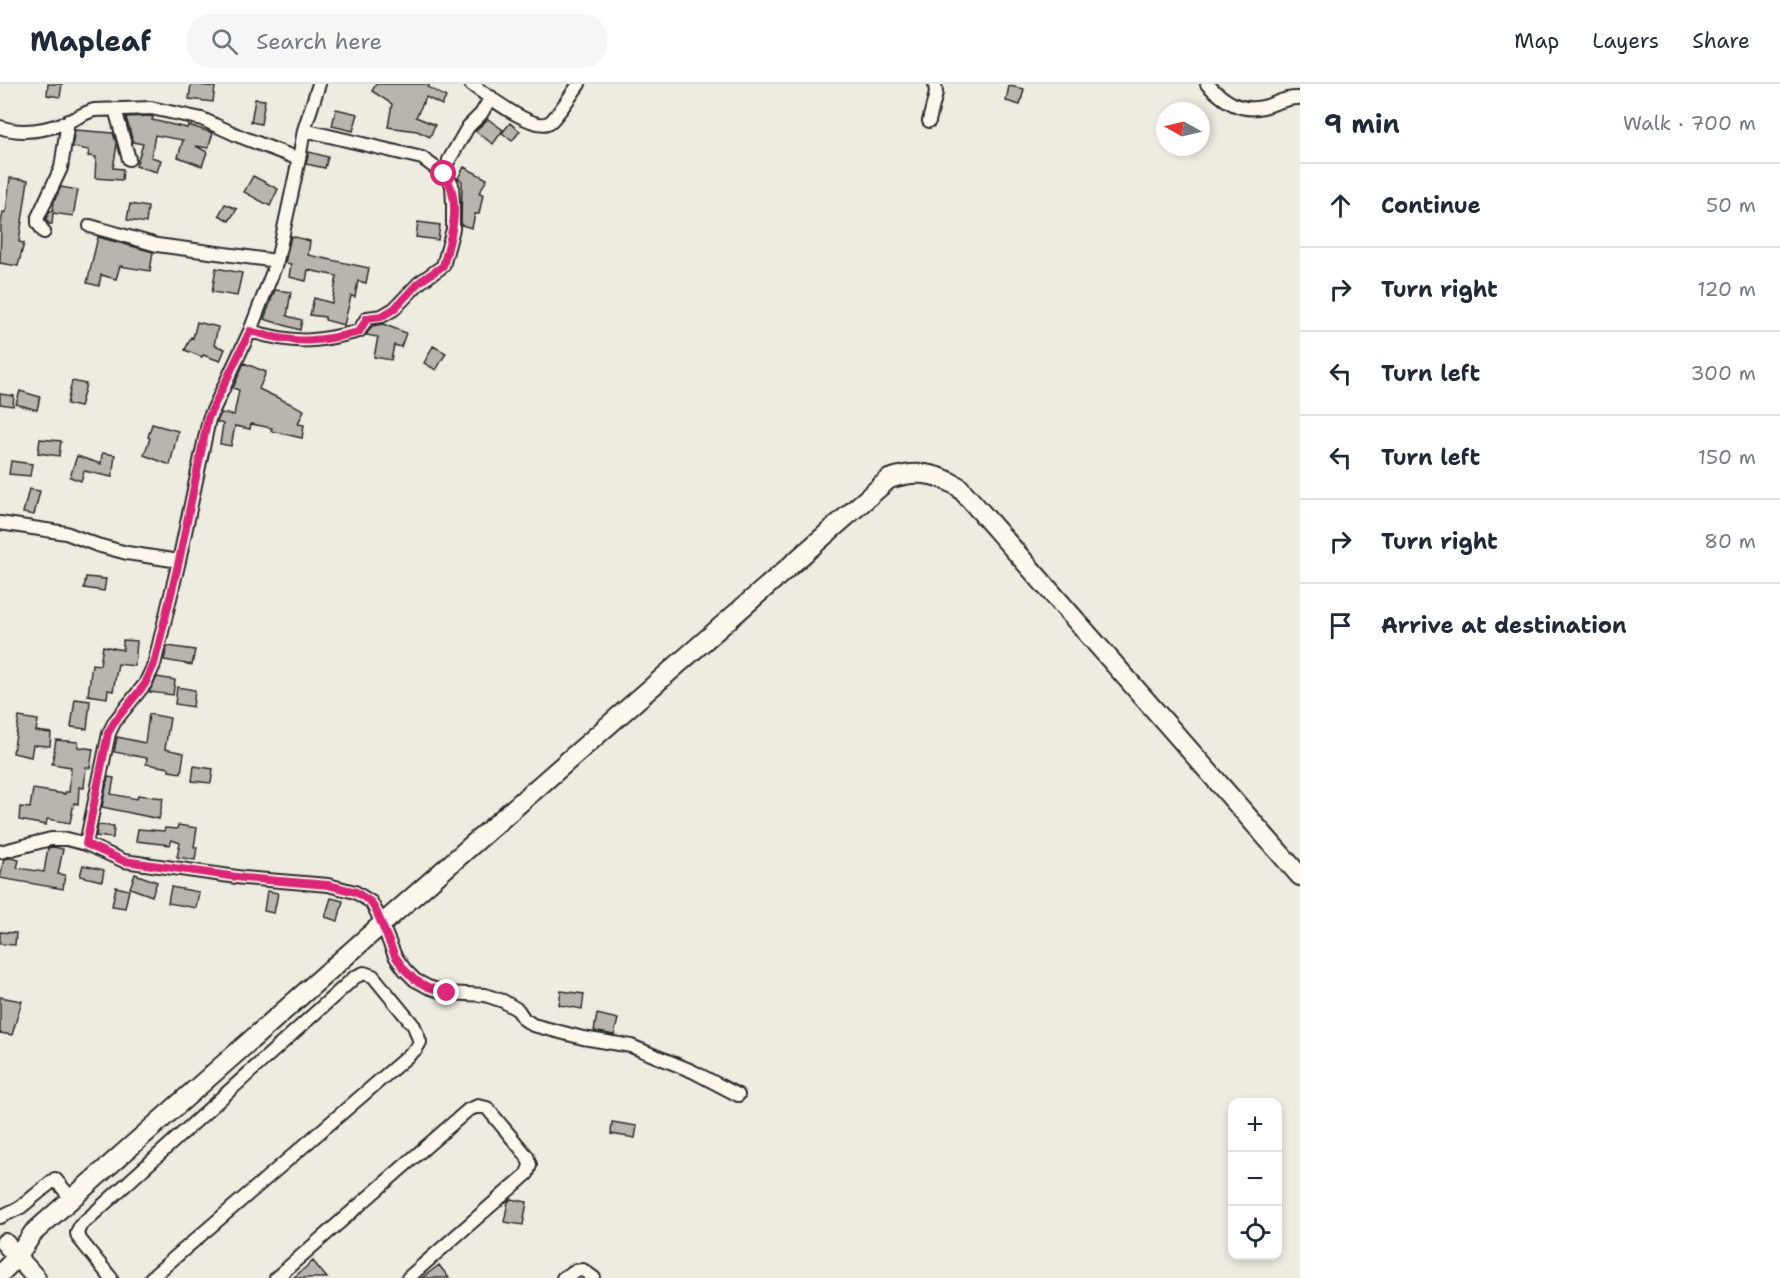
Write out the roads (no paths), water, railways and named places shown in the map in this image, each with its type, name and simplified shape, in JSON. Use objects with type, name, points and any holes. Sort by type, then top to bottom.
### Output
[{"type":"street","points":[[86,844],[108,733],[145,684],[154,664],[179,561],[208,418],[250,331],[277,261],[304,130],[319,84]]},
{"type":"street","points":[[471,84],[527,120],[540,125],[550,122],[579,84]]},
{"type":"street","points":[[929,121],[936,93],[935,84]]},
{"type":"street","points":[[1207,84],[1229,103],[1243,108],[1263,107],[1287,98],[1300,98]]},
{"type":"street","points":[[449,160],[468,127],[481,114],[491,97]]},
{"type":"street","points":[[0,127],[32,131],[68,122],[85,112],[151,108],[202,119],[299,159]]},
{"type":"street","points":[[115,109],[129,159]]},
{"type":"street","points":[[44,232],[38,223],[38,217],[64,157],[68,122]]},
{"type":"street","points":[[250,331],[280,340],[303,341],[323,341],[359,332],[367,318],[382,316],[394,309],[418,283],[443,266],[453,229],[452,184],[444,174],[422,158],[304,130]]},
{"type":"street","points":[[90,226],[157,245],[277,261]]},
{"type":"street","points":[[36,1278],[6,1261],[33,1233],[889,480],[905,474],[919,472],[934,475],[959,487],[1300,876]]},
{"type":"street","points":[[0,523],[66,533],[127,553],[179,561]]},
{"type":"street","points":[[0,852],[51,839],[67,839],[86,844],[124,861],[244,878],[328,885],[356,892],[371,902],[395,956],[415,980],[428,987],[447,993],[485,995],[503,1001],[518,1010],[524,1019],[533,1024],[583,1038],[631,1046],[692,1071],[738,1095]]},
{"type":"street","points":[[111,1278],[80,1241],[77,1233],[80,1226],[355,977],[364,973],[373,976],[414,1026],[420,1042],[416,1049],[151,1278]]},
{"type":"street","points":[[276,1278],[468,1110],[478,1106],[487,1108],[527,1156],[530,1165],[527,1174],[408,1278]]},
{"type":"street","points":[[0,1217],[21,1207],[55,1179],[72,1199]]},
{"type":"street","points":[[563,1278],[575,1271],[583,1270],[594,1278]]}]
